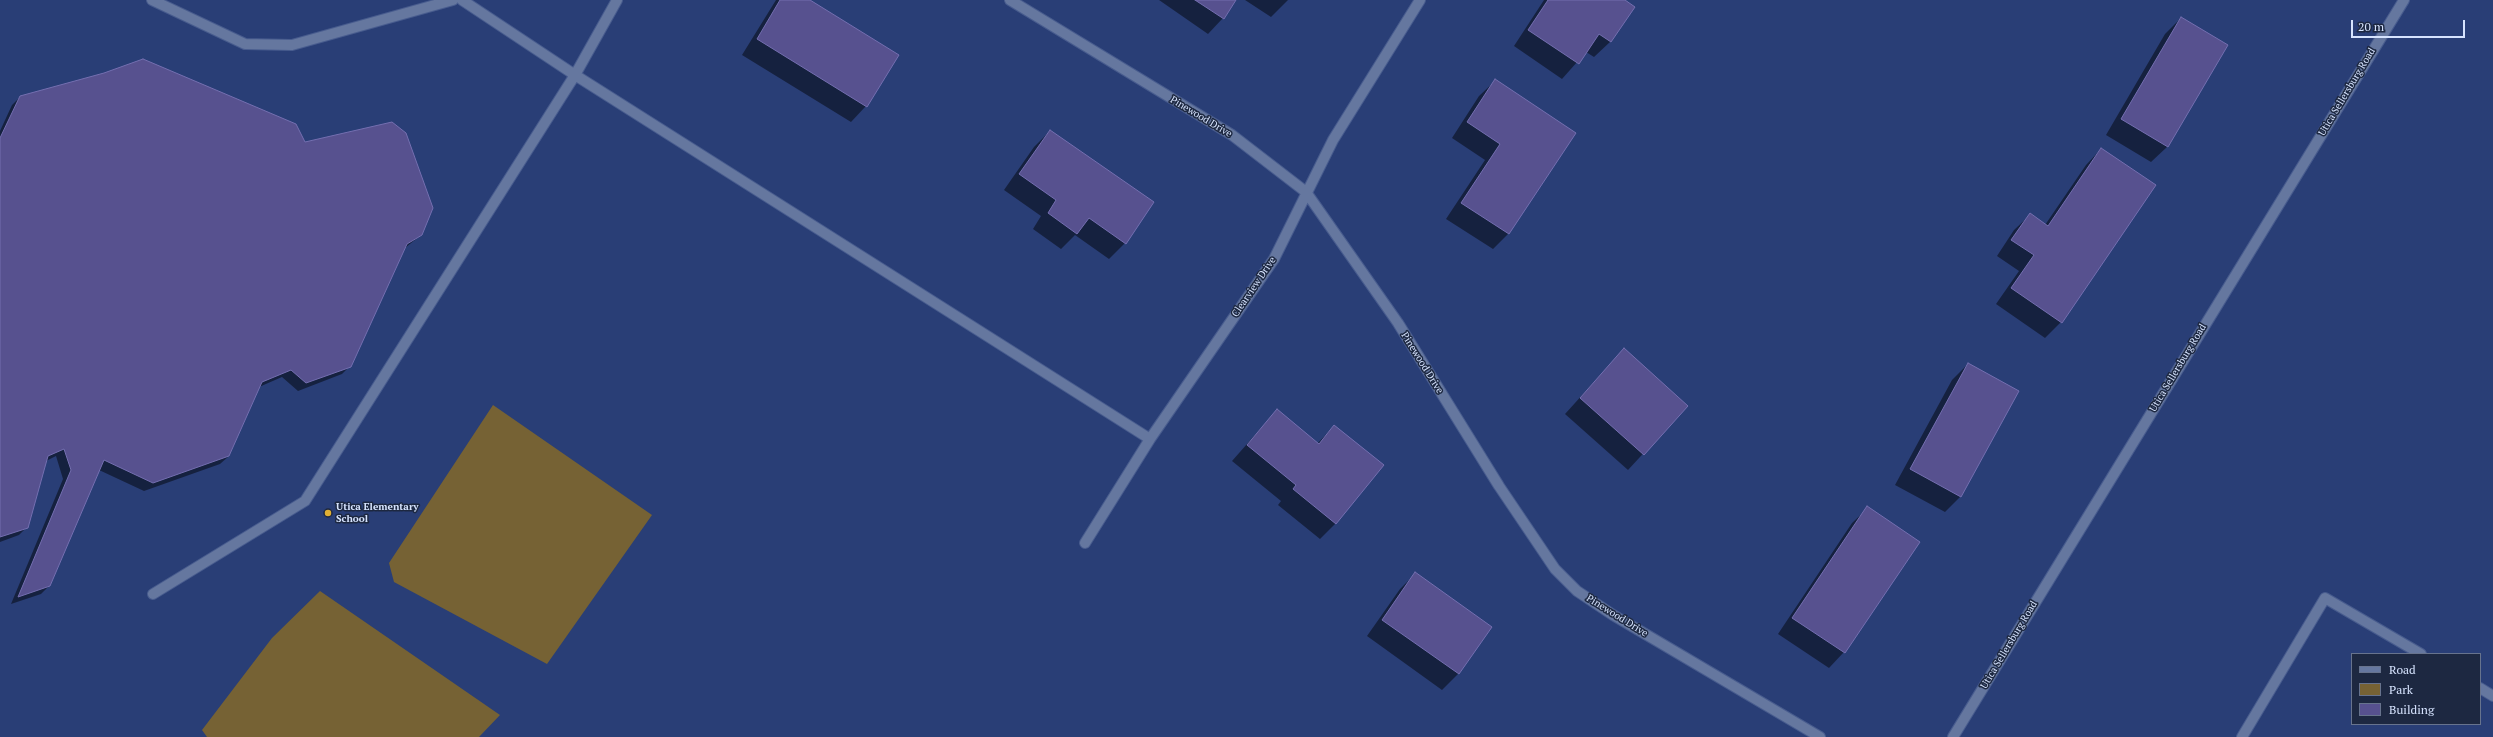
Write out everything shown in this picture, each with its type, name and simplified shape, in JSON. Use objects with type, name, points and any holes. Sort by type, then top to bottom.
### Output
[{"type":"street","points":[[152,0],[245,44],[292,45],[453,0]]},
{"type":"street","points":[[462,0],[575,75],[1150,439]]},
{"type":"street","points":[[153,594],[305,501],[575,75],[617,0]]},
{"type":"street","name":"Pinewood Drive","points":[[1010,0],[1232,135],[1306,192],[1398,323],[1498,486],[1555,569],[1577,591],[1613,615],[1820,737]]},
{"type":"street","name":"Clearview Drive","points":[[1085,543],[1150,439],[1274,259],[1333,140],[1420,0]]},
{"type":"street","name":"Utica Sellersburg Road","points":[[1953,737],[2404,0]]},
{"type":"street","points":[[2242,737],[2326,598],[2419,653]]},
{"type":"street","points":[[2481,689],[2493,696]]},
{"type":"green space","points":[[493,405],[652,515],[547,664],[394,582],[389,563]]},
{"type":"green space","points":[[320,591],[500,715],[479,737],[207,737],[202,730],[272,638]]},
{"type":"building","points":[[780,0],[810,0],[899,55],[867,107],[757,39]]},
{"type":"building","points":[[1195,0],[1236,0],[1224,19]]},
{"type":"building","points":[[1548,0],[1625,0],[1635,7],[1611,42],[1599,34],[1579,64],[1528,30]]},
{"type":"building","points":[[2181,17],[2228,45],[2168,147],[2121,119]]},
{"type":"building","points":[[143,59],[296,124],[305,142],[392,122],[406,133],[433,208],[422,235],[407,244],[351,367],[306,383],[291,370],[262,382],[229,456],[153,483],[104,460],[50,586],[18,597],[71,470],[64,449],[48,456],[28,528],[0,537],[0,138],[20,96],[104,73]]},
{"type":"building","points":[[1495,79],[1576,133],[1509,234],[1461,203],[1500,144],[1467,122]]},
{"type":"building","points":[[1050,130],[1154,202],[1126,244],[1089,218],[1077,234],[1048,213],[1056,200],[1019,174]]},
{"type":"building","points":[[2101,148],[2156,185],[2062,323],[2011,288],[2034,255],[2011,240],[2030,213],[2048,226]]},
{"type":"building","points":[[1624,348],[1688,406],[1644,455],[1580,398]]},
{"type":"building","points":[[1968,363],[2019,391],[1961,497],[1910,469]]},
{"type":"building","points":[[1277,409],[1319,444],[1334,425],[1384,465],[1336,524],[1293,489],[1296,485],[1247,445]]},
{"type":"building","points":[[1867,506],[1920,542],[1845,653],[1792,618]]},
{"type":"building","points":[[1415,572],[1492,627],[1459,674],[1382,620]]},
{"type":"place","name":"Utica Elementary School","points":[[328,513]]}]
